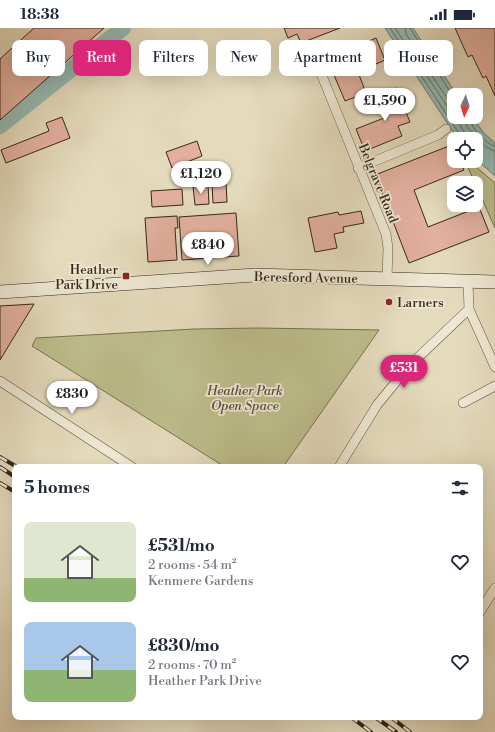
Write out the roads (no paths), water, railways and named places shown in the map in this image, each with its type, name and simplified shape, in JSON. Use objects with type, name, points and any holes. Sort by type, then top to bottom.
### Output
[{"type":"street","name":"Belgrave Road","points":[[322,76],[386,234],[388,248],[387,278]]},
{"type":"street","points":[[358,168],[438,135],[446,129]]},
{"type":"street","name":"Beresford Avenue","points":[[0,292],[255,275],[495,282]]},
{"type":"street","points":[[468,282],[469,309],[495,367]]},
{"type":"street","points":[[341,464],[377,406],[409,366],[469,309]]},
{"type":"street","points":[[0,381],[127,464]]},
{"type":"street","points":[[463,403],[495,386]]},
{"type":"street","points":[[483,607],[495,588]]},
{"type":"water","points":[[385,28],[413,28],[421,40],[393,40]]},
{"type":"water","points":[[416,76],[445,76],[452,88],[447,88],[447,123]]},
{"type":"water","points":[[448,124],[477,124],[484,133],[495,143],[495,176],[483,165],[483,132],[453,132]]},
{"type":"waterway","points":[[0,126],[123,28]]},
{"type":"railway","points":[[0,457],[12,464]]},
{"type":"railway","points":[[0,467],[12,475]]},
{"type":"railway","points":[[0,483],[12,490]]},
{"type":"railway","points":[[355,720],[371,732]]},
{"type":"railway","points":[[379,720],[396,732]]},
{"type":"railway","points":[[395,720],[410,732]]},
{"type":"place","name":"Heather Park Drive","points":[[126,276]]},
{"type":"place","name":"Larners","points":[[389,302]]},
{"type":"park label","name":"Heather Park Open Space","points":[[245,398]]}]
